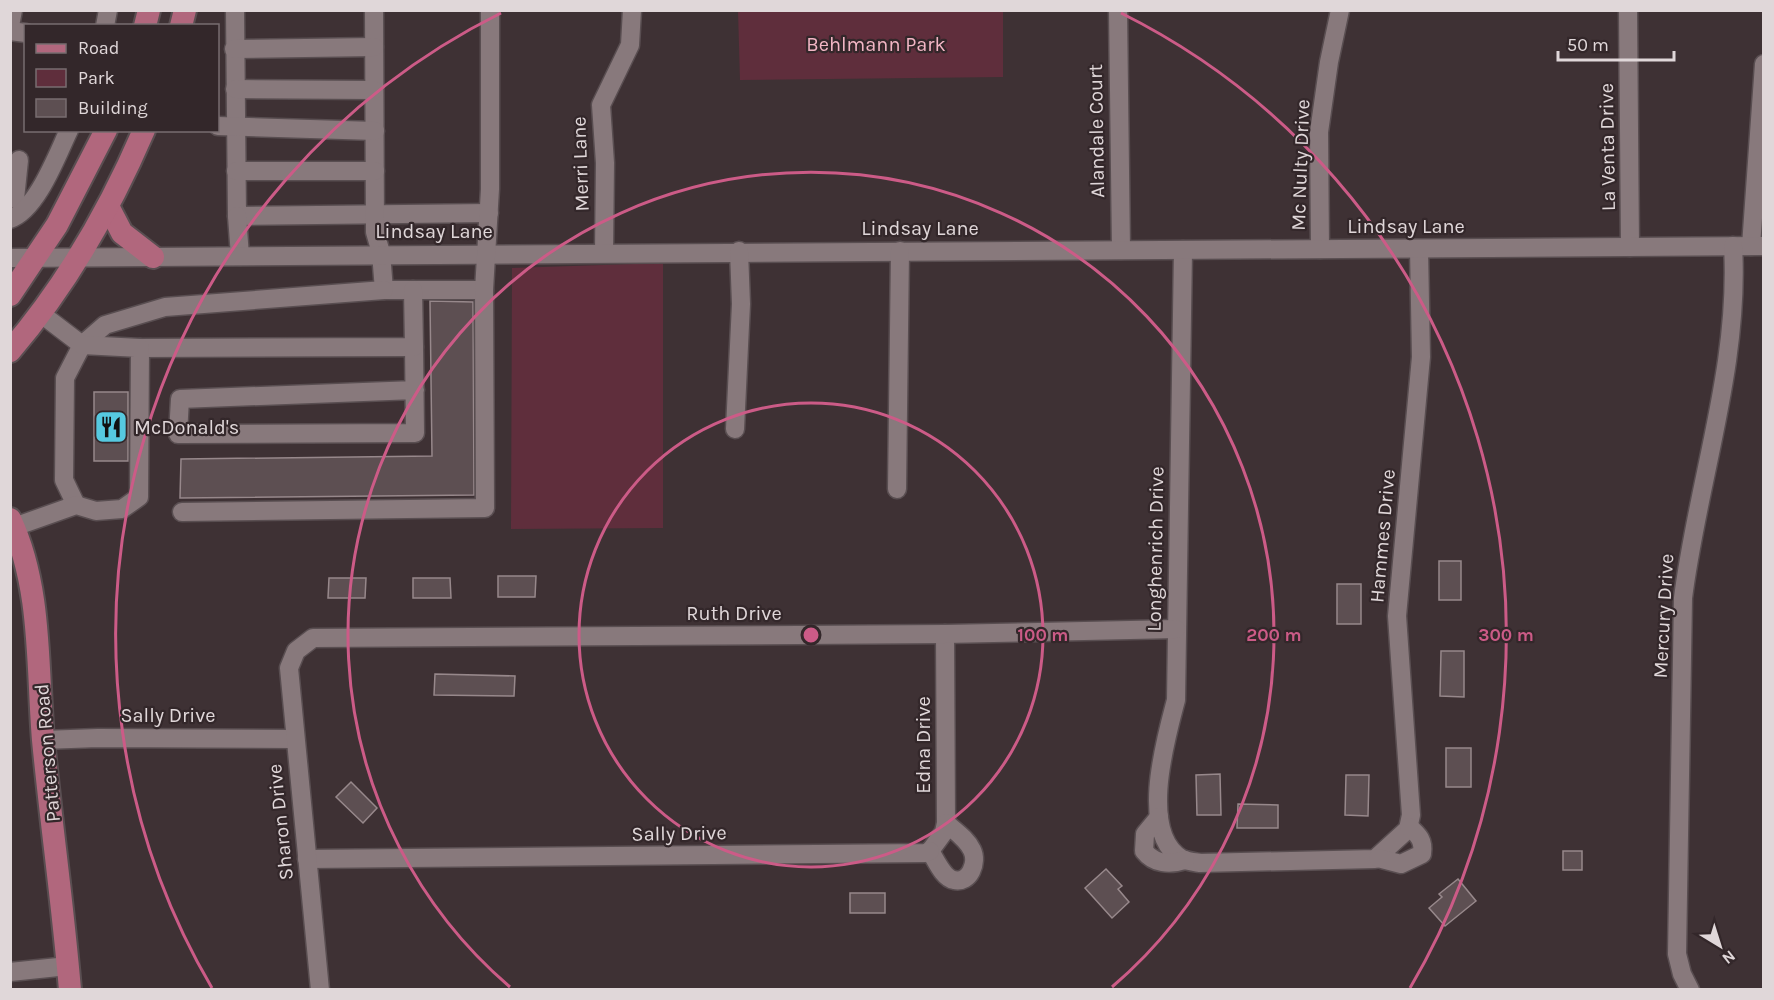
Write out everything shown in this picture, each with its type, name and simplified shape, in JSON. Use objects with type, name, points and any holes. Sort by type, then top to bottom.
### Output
[{"type":"main road","points":[[10,295],[36,258],[78,188],[105,132]]},
{"type":"main road","points":[[11,352],[77,258],[108,206],[143,132]]},
{"type":"main road","points":[[108,206],[122,233],[153,257]]},
{"type":"main road","name":"Patterson Road","points":[[12,523],[32,603],[70,990]]},
{"type":"street","points":[[10,26],[13,10]]},
{"type":"street","points":[[235,10],[228,57],[235,89],[226,126],[236,171],[240,256]]},
{"type":"street","points":[[374,10],[375,232],[381,254],[384,290]]},
{"type":"street","points":[[182,512],[485,508],[484,290],[489,213],[490,10]]},
{"type":"street","name":"Merri Lane","points":[[604,252],[605,163],[601,105],[630,45],[632,10]]},
{"type":"street","name":"Alandale Court","points":[[1118,10],[1121,250]]},
{"type":"street","name":"Mc Nulty Drive","points":[[1320,249],[1319,132],[1327,71],[1340,10]]},
{"type":"street","name":"La Venta Drive","points":[[1628,10],[1630,247]]},
{"type":"street","points":[[228,57],[374,47]]},
{"type":"street","name":"Mercury Drive","points":[[1690,990],[1682,974],[1677,954],[1683,598],[1689,552],[1706,480],[1725,376],[1735,274],[1749,246],[1764,64]]},
{"type":"street","points":[[235,89],[374,90]]},
{"type":"street","points":[[226,126],[375,131]]},
{"type":"street","points":[[10,219],[28,207],[51,169],[68,132]]},
{"type":"street","points":[[15,199],[19,160]]},
{"type":"street","points":[[236,171],[375,171]]},
{"type":"street","points":[[237,216],[489,213]]},
{"type":"street","name":"Lindsay Lane","points":[[10,258],[486,252],[1749,246]]},
{"type":"street","name":"Hammes Drive","points":[[1409,827],[1411,815],[1398,616],[1421,357],[1419,249]]},
{"type":"street","name":"Longhenrich Drive","points":[[1183,250],[1176,700],[1160,759],[1159,817],[1163,835],[1169,845],[1185,860]]},
{"type":"street","points":[[735,429],[741,304],[739,251]]},
{"type":"street","points":[[897,489],[900,251]]},
{"type":"street","points":[[76,505],[64,480],[65,378],[82,345],[105,325],[165,307],[384,290],[484,290]]},
{"type":"street","points":[[413,290],[415,390],[415,433],[178,434],[180,399],[415,390]]},
{"type":"street","points":[[40,313],[82,345],[140,348],[414,347]]},
{"type":"street","points":[[12,523],[76,505],[96,511],[122,509],[139,497],[140,348]]},
{"type":"street","name":"Ruth Drive","points":[[296,651],[313,638],[945,634],[1176,628]]},
{"type":"street","name":"Edna Drive","points":[[930,851],[944,832],[946,823],[945,634]]},
{"type":"street","name":"Sharon Drive","points":[[296,651],[288,668],[293,738],[320,990]]},
{"type":"street","name":"Sally Drive","points":[[44,740],[293,738]]},
{"type":"street","points":[[1159,817],[1145,834],[1144,851],[1157,861],[1177,863],[1185,860],[1200,863],[1378,858],[1401,864],[1422,854],[1423,845],[1419,835],[1409,827],[1378,858]]},
{"type":"street","points":[[930,851],[946,875],[954,880],[961,880],[972,872],[976,860],[972,850],[946,823]]},
{"type":"street","name":"Sally Drive","points":[[307,859],[926,853],[930,851]]},
{"type":"street","points":[[10,972],[68,966]]},
{"type":"green space","name":"Behlmann Park","points":[[738,11],[1003,11],[1003,77],[740,80]]},
{"type":"green space","points":[[663,263],[663,528],[511,529],[512,268]]},
{"type":"building","points":[[430,301],[473,302],[474,495],[180,498],[181,459],[432,456]]},
{"type":"building","name":"McDonald's","points":[[94,392],[128,392],[128,461],[94,461]]},
{"type":"building","points":[[1439,561],[1461,561],[1461,600],[1439,600]]},
{"type":"building","points":[[498,576],[536,576],[535,597],[498,597]]},
{"type":"building","points":[[329,578],[366,578],[365,598],[328,598]]},
{"type":"building","points":[[413,578],[450,578],[451,598],[413,598]]},
{"type":"building","points":[[1337,584],[1361,584],[1361,624],[1337,624]]},
{"type":"building","points":[[1441,651],[1464,651],[1464,697],[1440,696]]},
{"type":"building","points":[[435,674],[515,676],[514,696],[434,695]]},
{"type":"building","points":[[1446,748],[1471,748],[1471,787],[1446,787]]},
{"type":"building","points":[[1220,774],[1221,815],[1197,815],[1196,775]]},
{"type":"building","points":[[1346,775],[1369,775],[1368,816],[1345,815]]},
{"type":"building","points":[[351,782],[377,808],[363,823],[336,797]]},
{"type":"building","points":[[1238,804],[1278,805],[1278,828],[1237,828]]},
{"type":"building","points":[[1563,851],[1582,851],[1582,870],[1563,870]]},
{"type":"building","points":[[1106,869],[1122,886],[1118,889],[1129,902],[1112,918],[1085,888]]},
{"type":"building","points":[[1458,879],[1476,901],[1445,926],[1429,908],[1442,897],[1439,894]]},
{"type":"building","points":[[850,893],[885,893],[885,913],[850,913]]},
{"type":"place","name":"McDonald's","points":[[111,427]]}]
